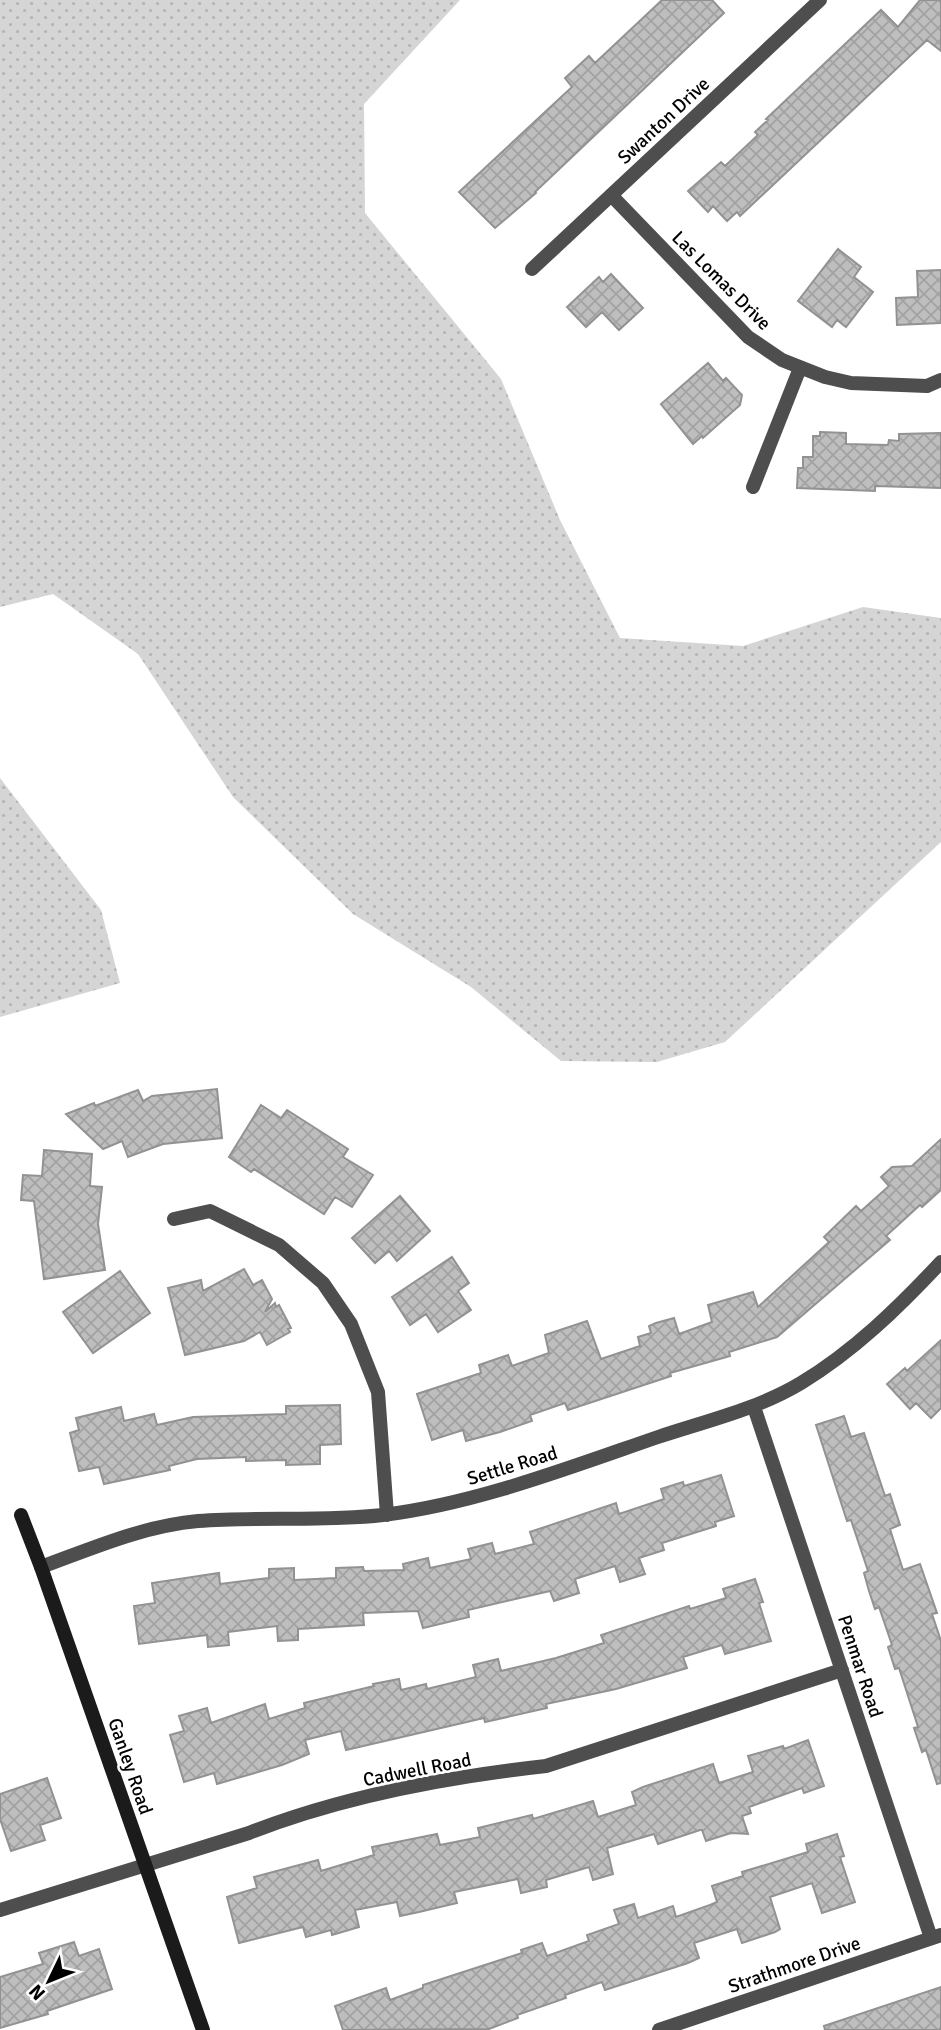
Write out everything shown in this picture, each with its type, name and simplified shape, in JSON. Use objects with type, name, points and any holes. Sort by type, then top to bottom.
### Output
[{"type":"street","name":"Swanton Drive","points":[[532,269],[820,0]]},
{"type":"street","name":"Las Lomas Drive","points":[[611,195],[748,337],[800,368],[850,383],[877,386],[927,386],[941,380]]},
{"type":"street","points":[[753,487],[800,368]]},
{"type":"street","points":[[174,1219],[210,1211],[279,1245],[323,1283],[351,1324],[379,1392],[387,1515]]},
{"type":"street","name":"Settle Road","points":[[41,1567],[143,1530],[197,1521],[344,1519],[387,1515],[463,1499],[523,1483],[754,1406],[801,1383],[863,1340],[941,1262]]},
{"type":"street","name":"Penmar Road","points":[[754,1406],[842,1670],[936,1936]]},
{"type":"street","name":"Ganley Road","points":[[21,1515],[202,2030]]},
{"type":"street","name":"Cadwell Road","points":[[0,1910],[249,1833],[285,1819],[369,1797],[510,1770],[546,1766],[842,1670]]},
{"type":"street","name":"Strathmore Drive","points":[[659,2030],[936,1936]]},
{"type":"shaded area","points":[[0,0],[460,0],[364,104],[365,213],[501,379],[560,520],[620,638],[743,646],[863,607],[941,618],[941,842],[725,1042],[657,1062],[561,1061],[471,987],[353,914],[233,797],[138,654],[53,594],[0,607]]},
{"type":"shaded area","points":[[0,778],[101,910],[120,983],[0,1017]]},
{"type":"building","points":[[662,0],[712,0],[724,13],[536,193],[495,228],[459,192],[572,87],[565,78],[589,56],[595,63]]},
{"type":"building","points":[[920,0],[941,0],[941,51],[927,40],[740,216],[737,212],[727,221],[713,206],[708,212],[688,191],[721,162],[725,166],[758,135],[755,132],[768,120],[766,119],[881,10],[898,27]]},
{"type":"building","points":[[838,249],[861,267],[854,277],[873,292],[846,327],[837,320],[832,327],[798,301]]},
{"type":"building","points":[[941,270],[941,323],[897,325],[896,298],[918,297],[917,271]]},
{"type":"building","points":[[611,274],[643,308],[619,330],[602,312],[586,327],[567,307],[599,277],[603,282]]},
{"type":"building","points":[[708,363],[723,381],[726,378],[742,395],[740,405],[693,444],[661,404]]},
{"type":"building","points":[[820,432],[846,433],[846,444],[888,445],[889,440],[899,441],[899,434],[941,433],[941,488],[875,486],[875,491],[797,488],[798,468],[803,468],[803,457],[813,457],[813,436],[820,436]]},
{"type":"building","points":[[217,1089],[222,1138],[163,1144],[128,1157],[122,1141],[103,1149],[66,1114],[138,1090],[143,1101],[152,1096]]},
{"type":"building","points":[[261,1105],[281,1118],[287,1110],[348,1149],[343,1157],[373,1175],[352,1207],[335,1197],[324,1214],[254,1169],[251,1172],[229,1157]]},
{"type":"building","points":[[941,1139],[941,1190],[886,1236],[890,1240],[777,1337],[729,1352],[730,1356],[670,1373],[671,1376],[568,1410],[565,1403],[530,1415],[532,1421],[500,1432],[466,1441],[463,1430],[432,1440],[417,1394],[481,1373],[479,1365],[508,1355],[512,1366],[549,1353],[545,1335],[587,1321],[601,1359],[640,1346],[638,1337],[651,1333],[649,1326],[656,1323],[674,1318],[679,1334],[712,1322],[708,1305],[753,1292],[758,1307],[829,1242],[824,1237],[856,1206],[861,1211],[889,1186],[881,1177],[892,1167],[912,1166]]},
{"type":"building","points":[[44,1150],[92,1154],[90,1186],[102,1187],[98,1224],[105,1270],[44,1279],[34,1201],[21,1200],[23,1175],[42,1176]]},
{"type":"building","points":[[400,1196],[430,1231],[397,1261],[389,1251],[375,1263],[352,1238]]},
{"type":"building","points":[[452,1257],[469,1283],[458,1291],[471,1310],[438,1332],[426,1314],[410,1325],[392,1297]]},
{"type":"building","points":[[244,1269],[253,1285],[262,1280],[272,1299],[265,1312],[275,1303],[276,1307],[279,1305],[291,1328],[288,1329],[290,1332],[267,1345],[260,1332],[244,1341],[185,1355],[168,1288],[201,1280],[203,1291]]},
{"type":"building","points":[[120,1271],[150,1313],[93,1353],[63,1312]]},
{"type":"building","points":[[941,1340],[941,1408],[931,1418],[916,1403],[910,1409],[887,1384],[905,1368],[907,1371]]},
{"type":"building","points":[[340,1405],[341,1444],[320,1445],[320,1464],[286,1465],[286,1460],[246,1461],[246,1457],[197,1459],[169,1466],[170,1470],[104,1484],[99,1467],[79,1471],[70,1433],[79,1430],[76,1418],[121,1407],[124,1421],[154,1414],[157,1425],[193,1417],[286,1414],[286,1406]]},
{"type":"building","points":[[844,1416],[851,1437],[864,1433],[885,1496],[890,1494],[900,1525],[890,1529],[903,1570],[920,1564],[937,1613],[932,1614],[941,1641],[941,1783],[937,1784],[926,1750],[922,1752],[914,1728],[918,1727],[899,1668],[895,1669],[888,1647],[892,1645],[879,1607],[875,1609],[864,1573],[868,1571],[851,1520],[847,1521],[816,1425]]},
{"type":"building","points":[[721,1475],[734,1516],[715,1522],[716,1526],[662,1543],[664,1550],[639,1558],[645,1574],[620,1582],[615,1566],[575,1579],[579,1593],[554,1601],[550,1591],[468,1610],[469,1617],[423,1628],[418,1611],[363,1613],[364,1625],[298,1629],[298,1640],[278,1641],[277,1626],[228,1632],[229,1645],[208,1647],[207,1635],[139,1644],[134,1606],[155,1603],[152,1583],[219,1573],[220,1584],[269,1578],[269,1569],[294,1568],[294,1580],[336,1578],[336,1568],[363,1567],[364,1571],[404,1570],[403,1564],[428,1558],[430,1568],[471,1559],[468,1549],[492,1543],[495,1554],[534,1544],[530,1532],[616,1503],[619,1514],[664,1499],[661,1489],[683,1482],[684,1486]]},
{"type":"building","points":[[755,1579],[763,1602],[759,1603],[771,1641],[725,1654],[722,1645],[683,1657],[687,1668],[616,1689],[546,1704],[547,1708],[485,1722],[484,1718],[346,1750],[341,1731],[305,1740],[309,1754],[282,1765],[217,1784],[214,1773],[184,1782],[170,1735],[184,1731],[179,1716],[207,1708],[211,1723],[265,1704],[269,1719],[305,1708],[304,1703],[399,1679],[401,1690],[426,1684],[427,1689],[476,1677],[473,1665],[498,1659],[501,1671],[604,1643],[601,1635],[689,1606],[690,1609],[726,1598],[723,1589]]},
{"type":"building","points":[[808,1740],[824,1786],[804,1793],[802,1788],[749,1807],[751,1813],[742,1816],[748,1834],[731,1833],[706,1841],[700,1830],[658,1844],[654,1834],[607,1848],[613,1874],[593,1880],[589,1867],[546,1880],[547,1887],[521,1893],[518,1879],[454,1892],[457,1903],[400,1916],[397,1902],[355,1910],[359,1927],[332,1935],[331,1930],[306,1937],[303,1927],[239,1943],[227,1897],[257,1888],[254,1877],[318,1860],[321,1871],[374,1855],[372,1847],[437,1834],[440,1845],[480,1837],[478,1828],[532,1815],[533,1819],[593,1801],[598,1817],[636,1805],[632,1792],[643,1787],[713,1764],[719,1783],[753,1772],[748,1756],[783,1746],[784,1749]]},
{"type":"building","points":[[47,1778],[61,1818],[40,1825],[45,1840],[11,1851],[0,1819],[0,1794]]},
{"type":"building","points":[[837,1834],[844,1856],[840,1857],[855,1902],[822,1913],[812,1883],[770,1897],[780,1929],[775,1932],[742,1943],[737,1929],[694,1943],[699,1958],[688,1963],[605,1990],[602,1982],[565,1995],[566,1998],[517,2015],[518,2018],[489,2029],[343,2030],[335,2006],[386,1988],[390,2000],[423,1988],[423,1985],[522,1953],[521,1950],[542,1943],[547,1956],[589,1941],[587,1935],[619,1924],[614,1910],[634,1904],[638,1918],[673,1906],[676,1917],[717,1902],[712,1886],[743,1876],[742,1872],[808,1852],[806,1844]]},
{"type":"building","points":[[74,1942],[79,1956],[99,1949],[112,1989],[47,2011],[48,2014],[0,2028],[0,1977],[43,1964],[39,1953]]},
{"type":"building","points":[[941,1987],[941,2030],[825,2030],[824,2026]]}]
